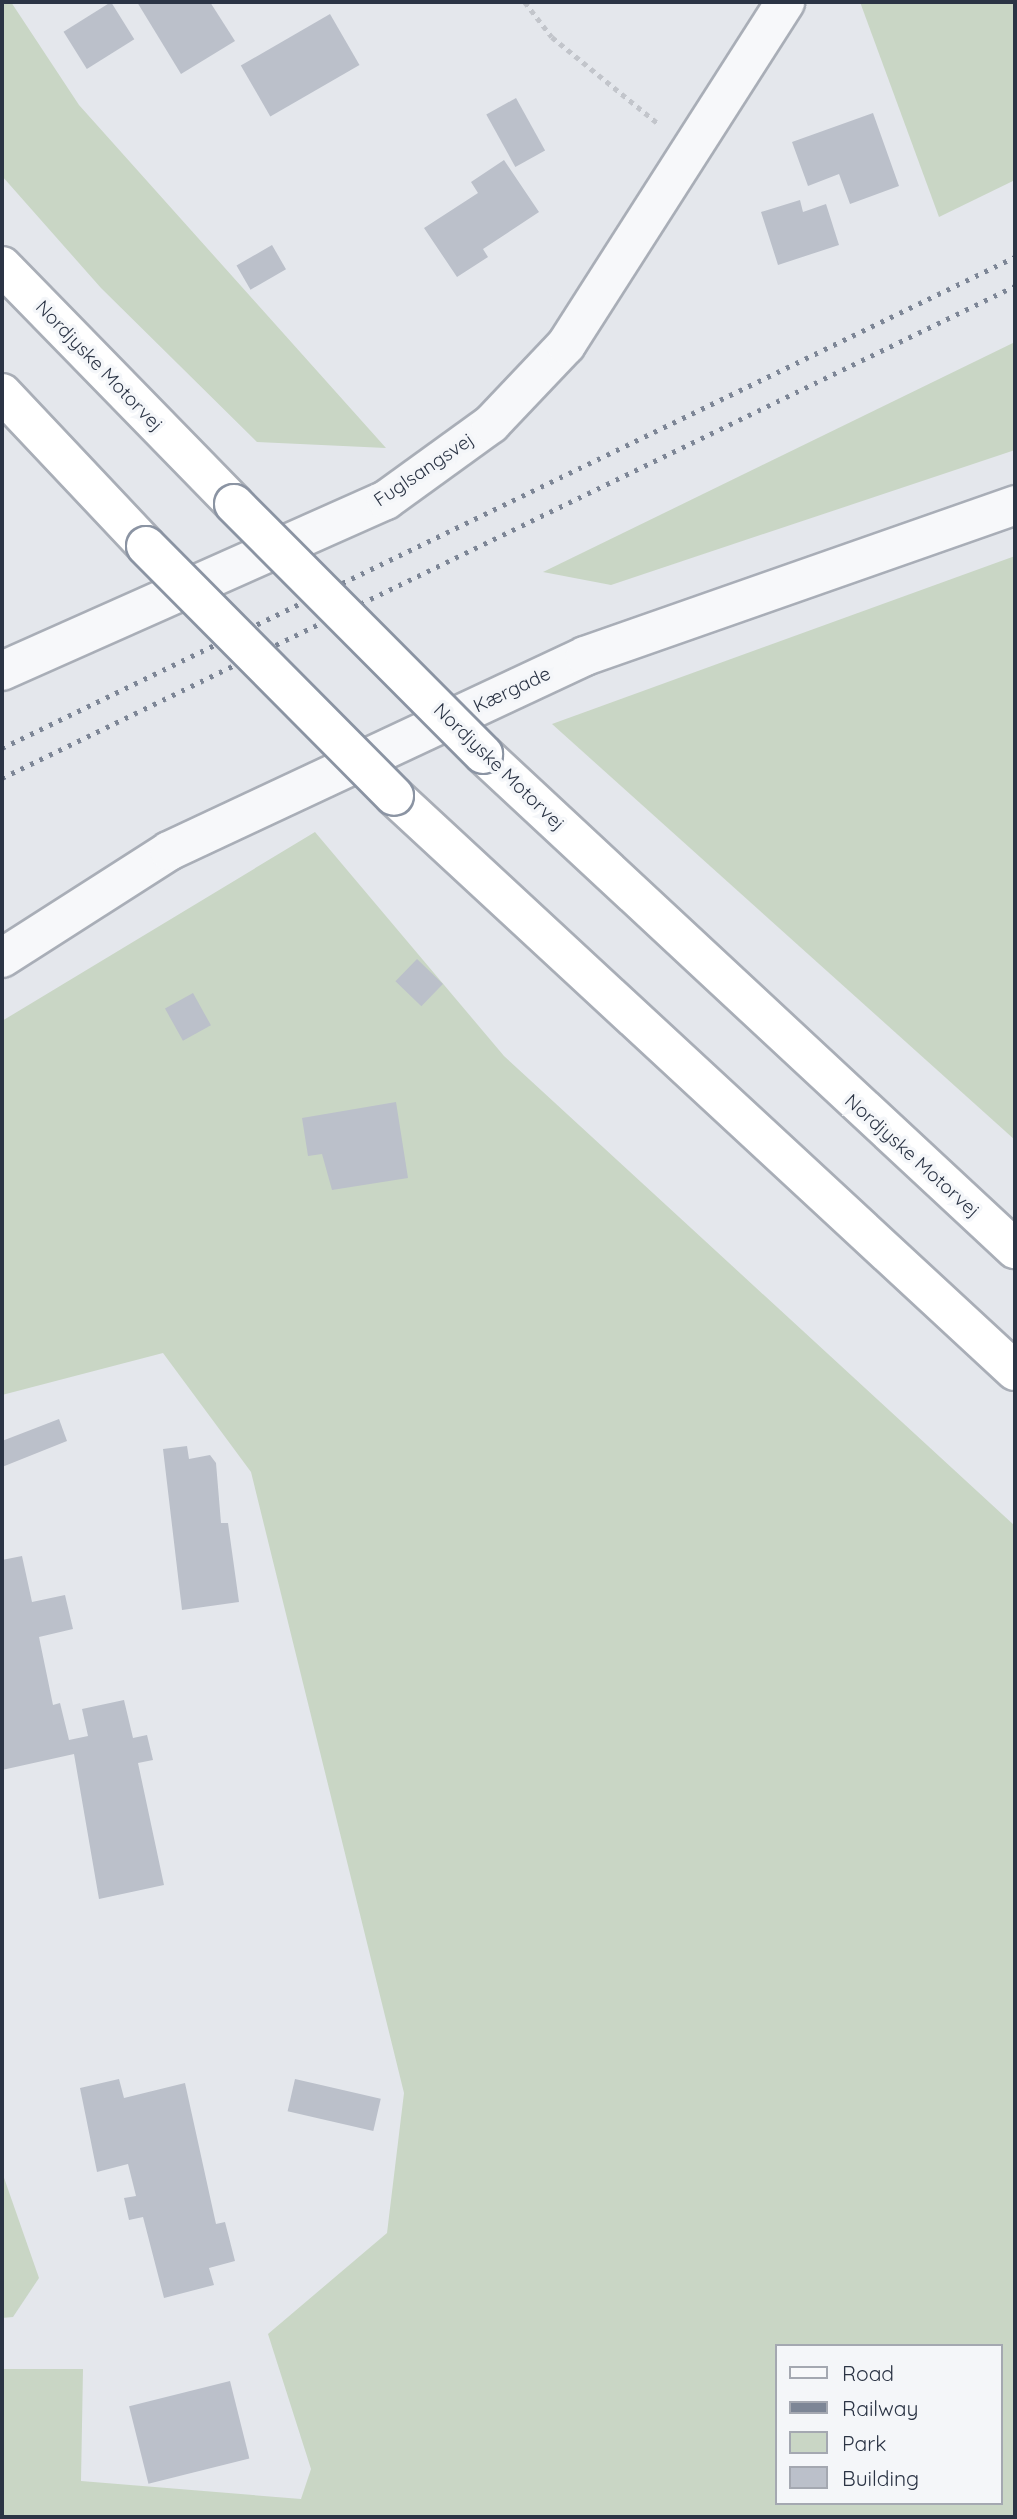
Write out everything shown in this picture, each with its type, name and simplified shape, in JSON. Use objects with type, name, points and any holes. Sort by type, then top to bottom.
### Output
[{"type":"highway","name":"Nordjyske Motorvej","points":[[2,266],[483,754],[1015,1249]]},
{"type":"highway","points":[[2,393],[146,546],[394,796],[1015,1371]]},
{"type":"street","name":"Fuglsangsvej","points":[[2,671],[386,500],[491,424],[565,345],[697,149],[785,2]]},
{"type":"street","name":"Kærgade","points":[[2,958],[169,851],[584,656],[1015,505]]},
{"type":"path","points":[[525,2],[552,37],[635,109],[697,149]]},
{"type":"green space","points":[[2,2],[11,2],[79,105],[386,448],[257,442],[101,288],[2,176]]},
{"type":"green space","points":[[860,2],[1015,2],[1015,180],[939,217]]},
{"type":"green space","points":[[1015,342],[1015,450],[611,585],[543,572]]},
{"type":"green space","points":[[1015,556],[1015,1140],[552,724]]},
{"type":"green space","points":[[315,832],[504,1056],[1015,1526],[1015,2517],[2,2517],[2,2369],[83,2369],[81,2481],[301,2499],[311,2469],[268,2334],[387,2233],[404,2093],[251,1472],[163,1353],[2,1395],[2,1021]]},
{"type":"green space","points":[[2,2172],[39,2278],[13,2317],[2,2318]]},
{"type":"building","points":[[111,2],[134,39],[87,69],[64,32]]},
{"type":"building","points":[[137,2],[210,2],[235,41],[181,74]]},
{"type":"building","points":[[330,14],[360,65],[270,117],[241,66]]},
{"type":"building","points":[[516,98],[545,150],[515,167],[486,114]]},
{"type":"building","points":[[873,113],[899,186],[850,204],[839,174],[808,186],[792,142]]},
{"type":"building","points":[[504,160],[539,212],[483,249],[488,257],[457,277],[424,228],[478,193],[471,182]]},
{"type":"building","points":[[800,200],[803,212],[826,204],[839,245],[778,265],[761,212]]},
{"type":"building","points":[[272,245],[286,269],[250,290],[236,266]]},
{"type":"building","points":[[417,959],[443,984],[421,1006],[395,981]]},
{"type":"building","points":[[193,993],[211,1025],[183,1041],[165,1009]]},
{"type":"building","points":[[396,1102],[408,1178],[332,1190],[322,1154],[308,1156],[302,1118]]},
{"type":"building","points":[[59,1419],[67,1441],[2,1467],[2,1441]]},
{"type":"building","points":[[187,1446],[189,1459],[210,1455],[216,1463],[221,1523],[228,1523],[239,1602],[182,1610],[163,1449]]},
{"type":"building","points":[[22,1556],[32,1602],[65,1595],[73,1629],[39,1637],[53,1705],[60,1703],[69,1740],[88,1736],[82,1709],[124,1700],[133,1738],[147,1735],[153,1760],[138,1763],[164,1885],[99,1899],[74,1754],[2,1770],[2,1560]]},
{"type":"building","points":[[119,2079],[124,2098],[185,2083],[216,2224],[225,2222],[235,2261],[209,2268],[214,2285],[164,2298],[143,2217],[129,2220],[124,2198],[136,2196],[128,2164],[97,2172],[80,2088]]},
{"type":"building","points":[[295,2079],[381,2099],[373,2131],[288,2111]]},
{"type":"building","points":[[230,2381],[249,2459],[148,2484],[129,2406]]},
{"type":"railway","points":[[2,748],[1015,257]]},
{"type":"railway","points":[[2,778],[1015,286]]}]
